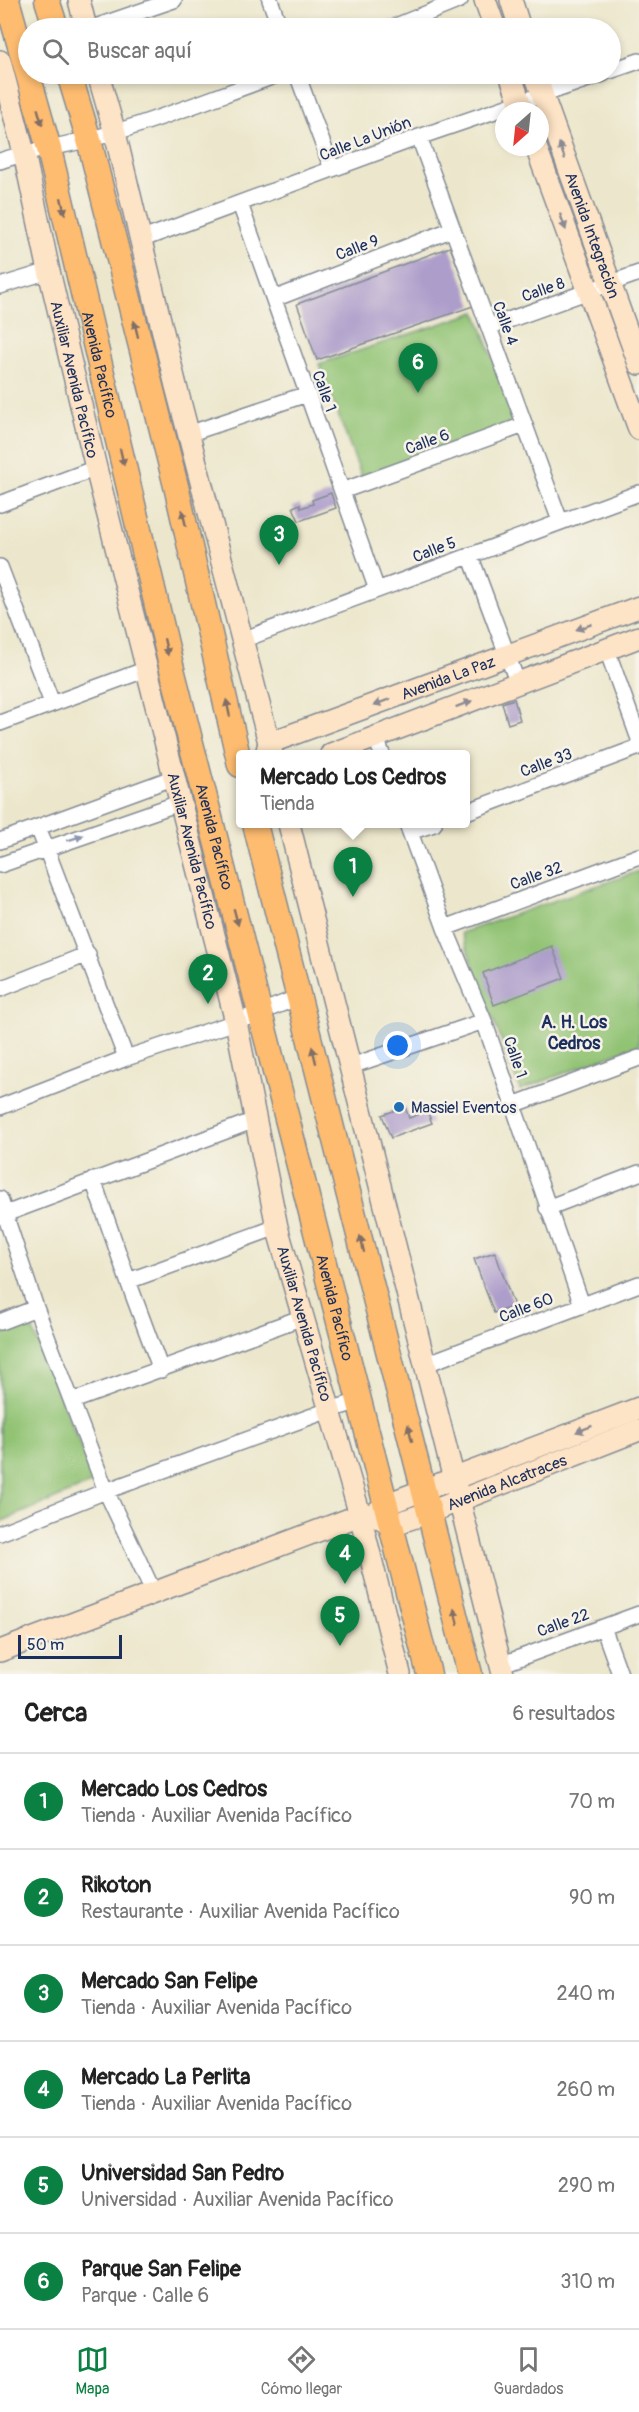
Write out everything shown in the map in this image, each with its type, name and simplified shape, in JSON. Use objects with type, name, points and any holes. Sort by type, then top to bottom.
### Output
[{"type":"main road","name":"Avenida Pacífico","points":[[7,0],[18,39]]},
{"type":"main road","points":[[47,0],[53,18]]},
{"type":"main road","points":[[79,0],[84,18]]},
{"type":"main road","points":[[485,0],[491,18]]},
{"type":"main road","points":[[511,0],[517,18]]},
{"type":"main road","name":"Auxiliar Avenida Pacífico","points":[[0,61],[24,153],[49,271],[96,468],[236,1022],[277,1227],[329,1410],[378,1515],[400,1674]]},
{"type":"main road","name":"Avenida Pacífico","points":[[31,84],[49,149],[167,650],[360,1401],[378,1515],[429,1674]]},
{"type":"main road","points":[[72,84],[176,486],[237,750]]},
{"type":"main road","points":[[101,84],[269,750]]},
{"type":"main road","points":[[514,84],[520,102]]},
{"type":"main road","name":"Avenida Integración","points":[[538,84],[639,364]]},
{"type":"main road","points":[[539,156],[639,429]]},
{"type":"main road","name":"Avenida La Paz","points":[[272,750],[507,656],[639,607]]},
{"type":"main road","points":[[355,750],[379,746],[518,684],[639,637]]},
{"type":"main road","points":[[256,828],[470,1674]]},
{"type":"main road","points":[[290,828],[501,1669]]},
{"type":"main road","points":[[0,1651],[154,1593],[378,1515],[428,1501],[454,1479],[639,1408]]},
{"type":"main road","name":"Avenida Alcatraces","points":[[428,1501],[459,1501],[639,1430]]},
{"type":"street","points":[[121,18],[174,0]]},
{"type":"street","points":[[270,0],[276,18]]},
{"type":"street","points":[[416,18],[460,0]]},
{"type":"street","points":[[621,67],[639,61]]},
{"type":"street","points":[[0,161],[24,153],[115,133],[252,84]]},
{"type":"street","points":[[301,84],[332,169]]},
{"type":"street","name":"Calle La Unión","points":[[531,102],[575,84]]},
{"type":"street","name":"Calle La Unión","points":[[140,240],[419,137],[495,115]]},
{"type":"street","name":"Calle 4","points":[[419,137],[560,521]]},
{"type":"street","name":"Calle 1","points":[[240,204],[377,590]]},
{"type":"street","name":"Calle 9","points":[[274,298],[453,229]]},
{"type":"street","points":[[0,286],[49,271]]},
{"type":"street","points":[[609,284],[639,273]]},
{"type":"street","name":"Calle 8","points":[[489,327],[609,284]]},
{"type":"street","points":[[188,434],[307,394]]},
{"type":"street","name":"Calle 6","points":[[342,491],[524,425]]},
{"type":"street","points":[[0,504],[96,468]]},
{"type":"street","name":"Calle 5","points":[[242,640],[639,493]]},
{"type":"street","points":[[470,555],[518,684]]},
{"type":"street","points":[[0,567],[7,607],[52,704]]},
{"type":"street","points":[[607,650],[639,739]]},
{"type":"street","points":[[0,723],[147,669]]},
{"type":"street","name":"Calle 33","points":[[470,810],[639,747]]},
{"type":"street","points":[[0,841],[175,777]]},
{"type":"street","points":[[0,865],[182,802]]},
{"type":"street","points":[[38,827],[126,1058]]},
{"type":"street","name":"Calle 1","points":[[409,828],[445,928],[484,1021],[582,1305]]},
{"type":"street","name":"Calle 32","points":[[445,928],[639,856]]},
{"type":"street","points":[[0,989],[88,954]]},
{"type":"street","points":[[0,1107],[126,1058],[236,1022],[299,997]]},
{"type":"street","points":[[351,1066],[484,1021]]},
{"type":"street","points":[[513,1105],[639,1058]]},
{"type":"street","points":[[3,1215],[255,1120]]},
{"type":"street","points":[[547,1208],[639,1173]]},
{"type":"street","points":[[93,1180],[161,1370]]},
{"type":"street","points":[[0,1199],[3,1215],[36,1308],[106,1491],[154,1593]]},
{"type":"street","points":[[128,1281],[277,1227]]},
{"type":"street","name":"Calle 60","points":[[426,1364],[639,1284]]},
{"type":"street","points":[[0,1322],[36,1308]]},
{"type":"street","points":[[73,1401],[303,1317]]},
{"type":"street","points":[[0,1533],[106,1491],[329,1410],[360,1401]]},
{"type":"street","name":"Calle 22","points":[[501,1669],[639,1614]]},
{"type":"street","points":[[603,1627],[620,1674]]},
{"type":"green space","points":[[476,312],[516,421],[362,478],[319,364]]},
{"type":"green space","points":[[639,871],[639,1045],[520,1090],[461,933]]},
{"type":"green space","points":[[30,1323],[95,1482],[0,1522],[0,1335]]},
{"type":"building","points":[[450,247],[473,306],[317,360],[297,304]]},
{"type":"building","points":[[331,493],[336,508],[299,521],[293,507],[300,504],[301,508],[313,504],[312,500]]},
{"type":"building","points":[[514,699],[520,720],[508,724],[502,703]]},
{"type":"building","points":[[552,946],[564,978],[494,1005],[483,973]]},
{"type":"building","points":[[405,1107],[409,1118],[427,1111],[432,1123],[391,1138],[382,1115]]},
{"type":"building","points":[[495,1252],[514,1306],[494,1313],[474,1259]]},
{"type":"place","name":"Parque San Felipe","points":[[418,393]]},
{"type":"place","name":"Mercado San Felipe","points":[[279,565]]},
{"type":"place","name":"Mercado Los Cedros","points":[[353,897]]},
{"type":"place","name":"Rikoton","points":[[208,1004]]},
{"type":"place","name":"Massiel Eventos","points":[[399,1107]]},
{"type":"place","name":"Mercado La Perlita","points":[[345,1584]]},
{"type":"place","name":"Universidad San Pedro","points":[[340,1646]]},
{"type":"district","name":"A. H. Los Cedros","points":[[574,1032]]}]
